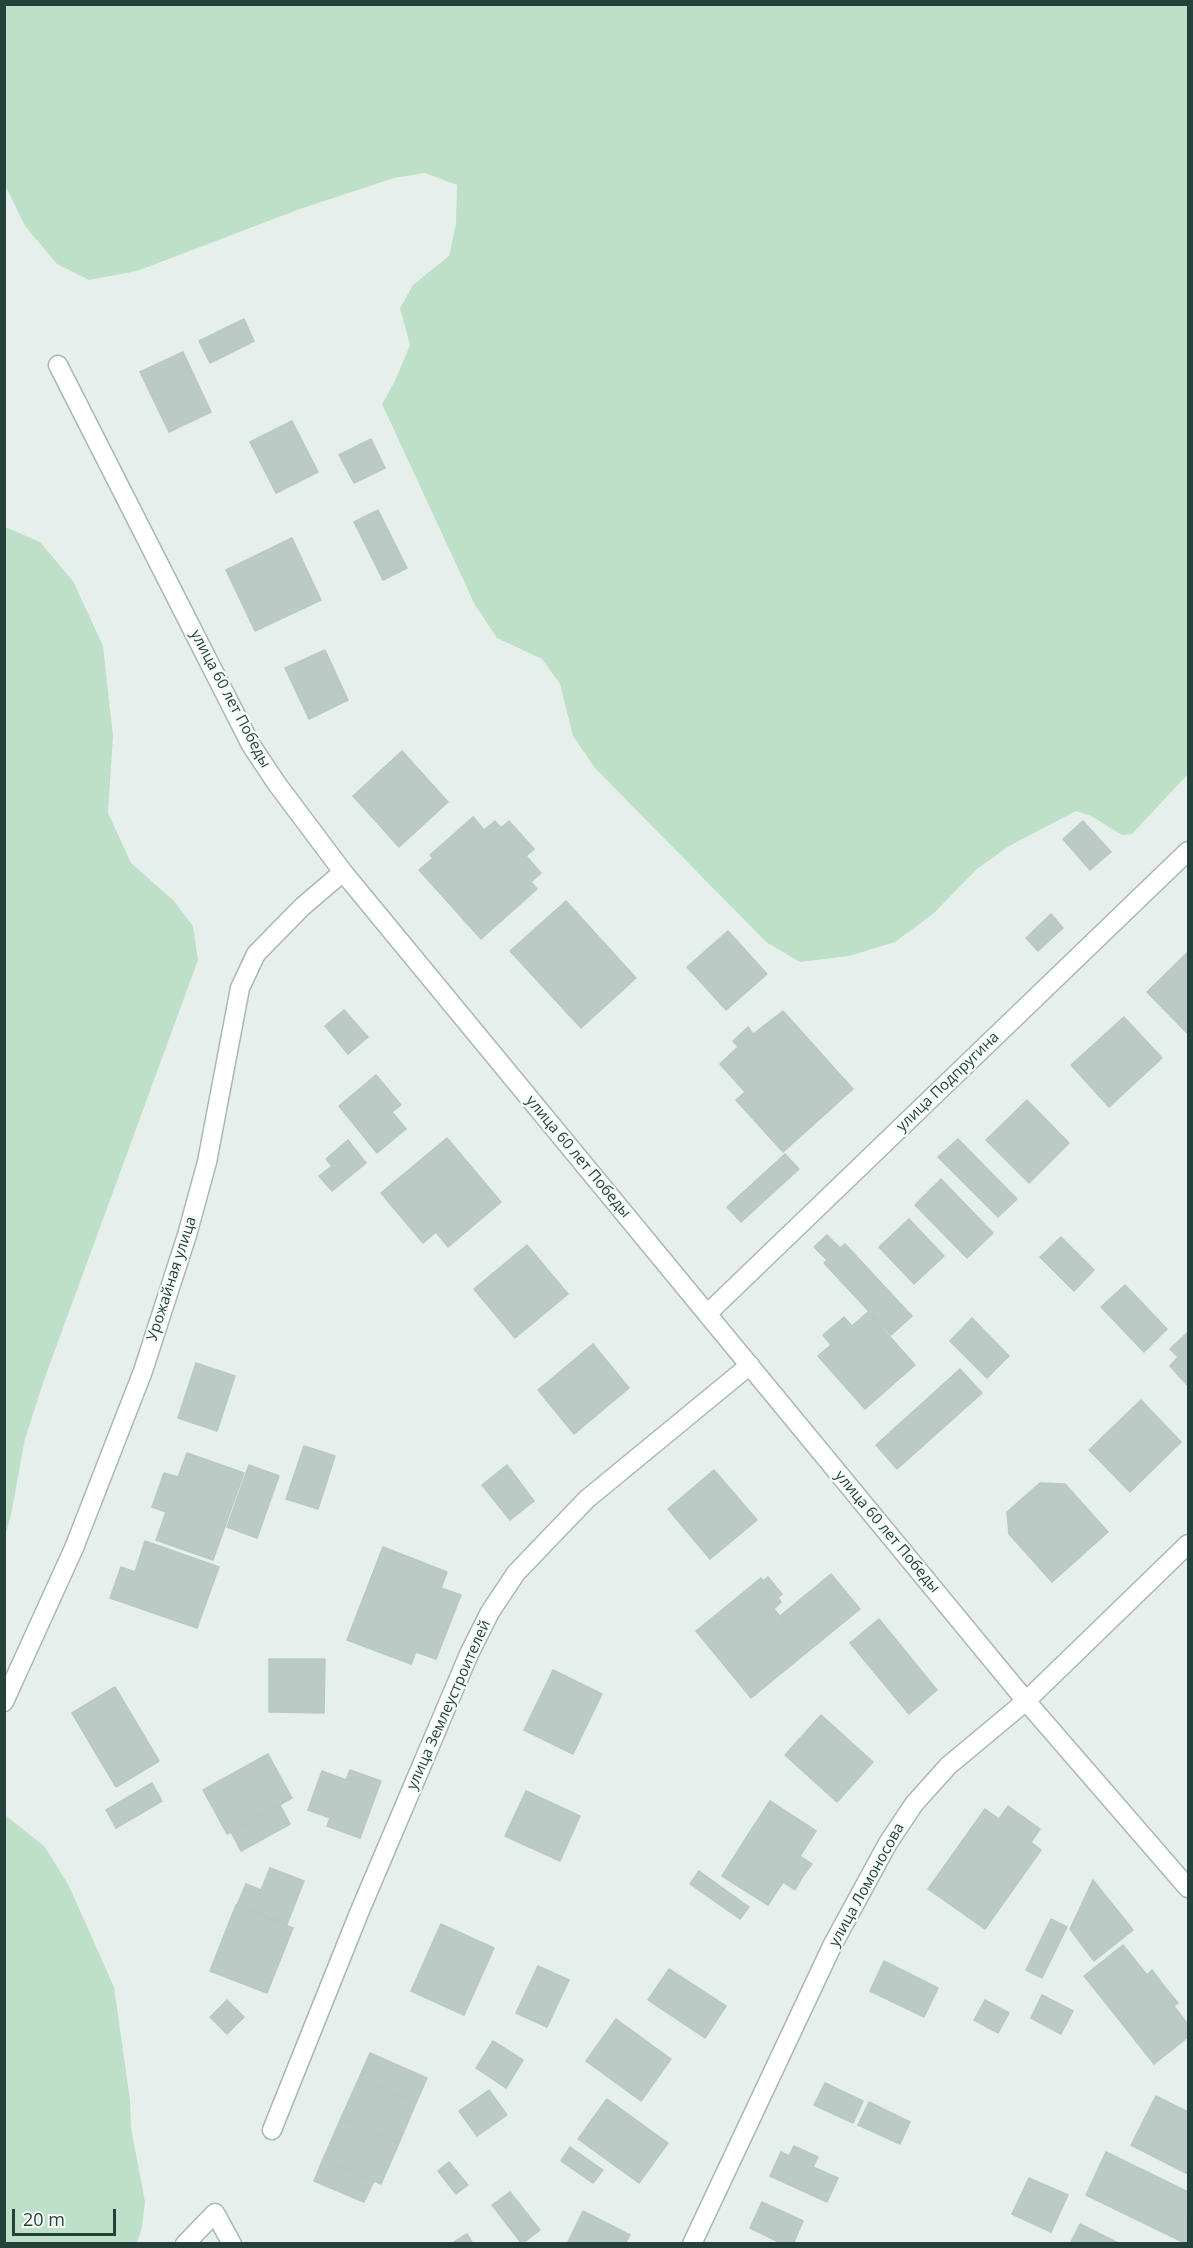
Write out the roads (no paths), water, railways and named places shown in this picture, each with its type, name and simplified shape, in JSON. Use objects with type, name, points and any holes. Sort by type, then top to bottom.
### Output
[{"type":"street","name":"улица 60 лет Победы","points":[[58,365],[251,745],[277,784],[343,872],[1026,1701],[1188,1888]]},
{"type":"street","name":"улица Подпругина","points":[[707,1314],[1188,851]]},
{"type":"street","name":"Урожайная улица","points":[[4,1702],[74,1548],[146,1360],[188,1235],[207,1162],[240,988],[256,954],[302,908],[343,872]]},
{"type":"street","name":"улица Землеустроителей","points":[[272,2130],[364,1903],[490,1612],[516,1573],[587,1499],[750,1365]]},
{"type":"street","name":"улица Ломоносова","points":[[692,2244],[833,1944],[888,1843],[914,1804],[948,1766],[1026,1701],[1188,1544]]},
{"type":"street","points":[[185,2244],[215,2213],[232,2244]]}]
